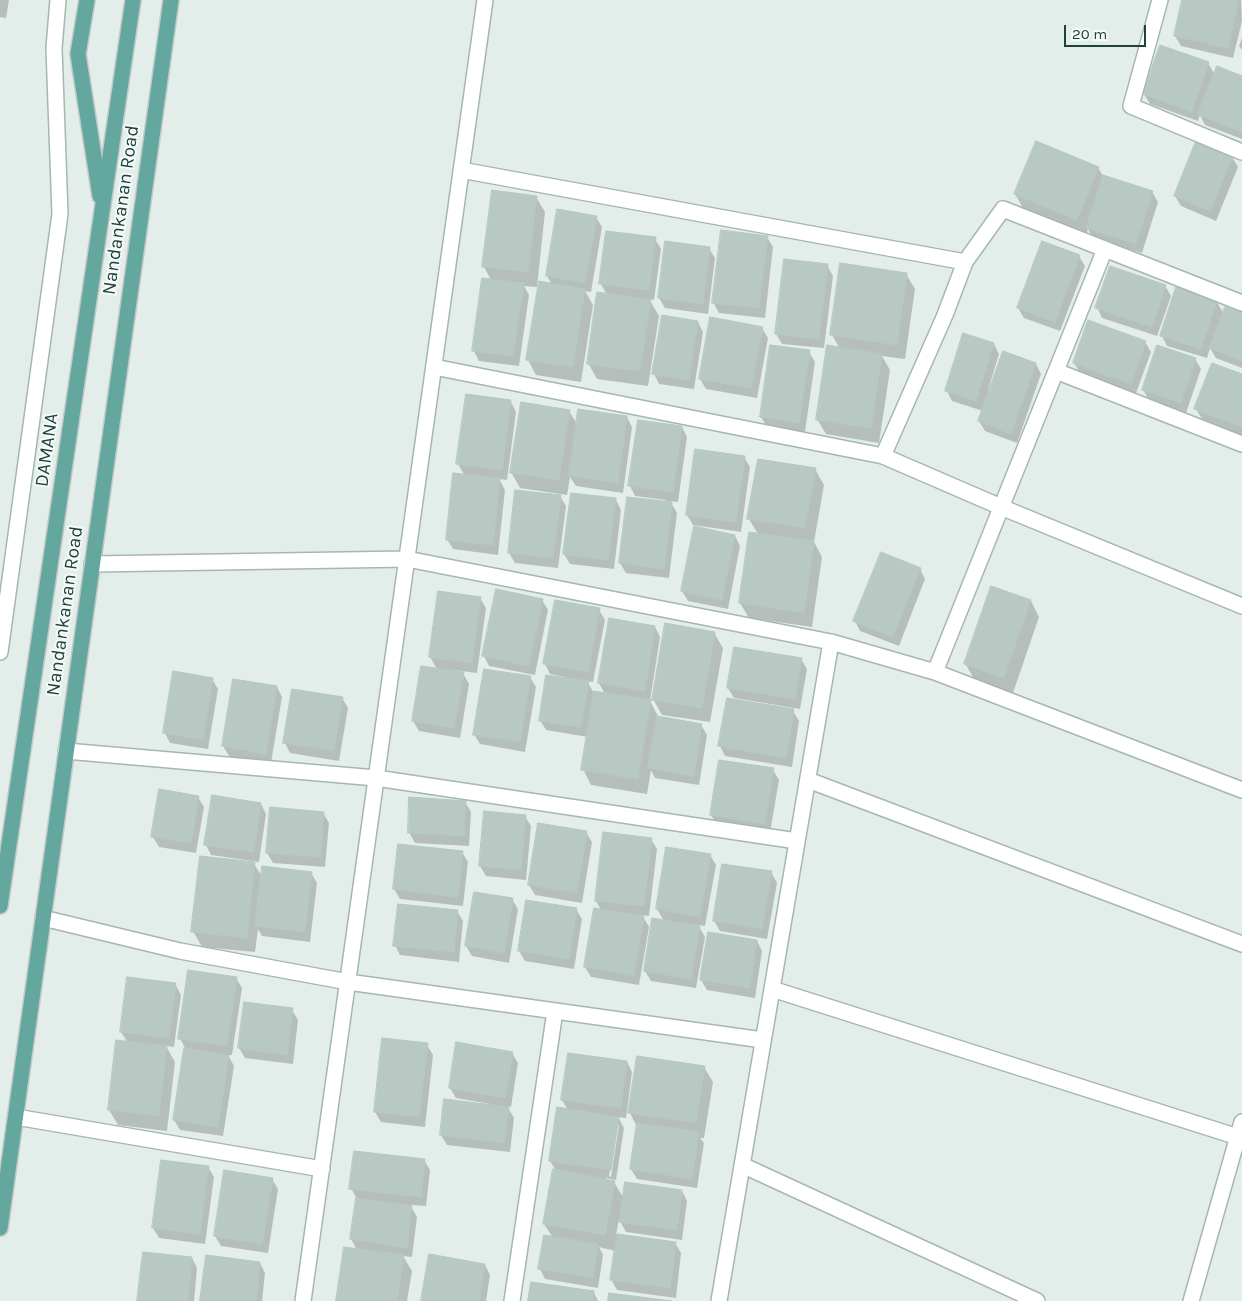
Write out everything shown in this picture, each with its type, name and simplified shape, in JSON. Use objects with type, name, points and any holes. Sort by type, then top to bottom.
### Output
[{"type":"main road","points":[[87,0],[78,54],[102,209]]},
{"type":"main road","name":"DAMANA","points":[[0,906],[133,0]]},
{"type":"main road","name":"Nandankanan Road","points":[[0,1228],[171,0]]},
{"type":"street","points":[[0,652],[60,214],[54,48],[58,0]]},
{"type":"street","points":[[303,1301],[485,0]]},
{"type":"street","points":[[1160,0],[1131,106],[1242,152]]},
{"type":"street","points":[[461,170],[965,262]]},
{"type":"street","points":[[883,456],[965,262],[1003,209],[1242,304]]},
{"type":"street","points":[[935,672],[1105,249]]},
{"type":"street","points":[[434,367],[883,456],[1001,507],[1242,606]]},
{"type":"street","points":[[1056,371],[1242,444]]},
{"type":"street","points":[[92,564],[407,559],[831,642],[935,672],[1242,790]]},
{"type":"street","points":[[719,1301],[831,642]]},
{"type":"street","points":[[66,751],[376,778],[797,842]]},
{"type":"street","points":[[808,780],[1242,944]]},
{"type":"street","points":[[43,918],[180,951],[348,982],[763,1040]]},
{"type":"street","points":[[772,989],[1240,1129],[1191,1301]]},
{"type":"street","points":[[512,1301],[554,1011]]},
{"type":"street","points":[[16,1117],[322,1169]]},
{"type":"street","points":[[742,1165],[1037,1301]]},
{"type":"building","points":[[1182,0],[1239,0],[1228,48],[1174,36]]},
{"type":"building","points":[[1160,45],[1209,62],[1192,112],[1143,94]]},
{"type":"building","points":[[1217,66],[1242,76],[1242,132],[1198,115]]},
{"type":"building","points":[[1036,141],[1099,167],[1077,220],[1014,194]]},
{"type":"building","points":[[1196,141],[1233,156],[1210,211],[1174,196]]},
{"type":"building","points":[[1103,175],[1153,191],[1136,244],[1086,228]]},
{"type":"building","points":[[492,190],[537,196],[528,272],[482,267]]},
{"type":"building","points":[[557,209],[597,216],[585,283],[546,276]]},
{"type":"building","points":[[721,230],[768,236],[759,308],[712,303]]},
{"type":"building","points":[[606,231],[656,237],[649,290],[599,284]]},
{"type":"building","points":[[665,241],[710,247],[703,304],[658,298]]},
{"type":"building","points":[[1042,241],[1080,255],[1055,322],[1017,308]]},
{"type":"building","points":[[784,259],[828,264],[819,339],[775,334]]},
{"type":"building","points":[[840,263],[907,273],[897,345],[830,335]]},
{"type":"building","points":[[1110,266],[1166,285],[1152,327],[1095,308]]},
{"type":"building","points":[[482,278],[524,283],[513,356],[472,351]]},
{"type":"building","points":[[539,281],[585,289],[573,367],[526,360]]},
{"type":"building","points":[[1176,287],[1217,300],[1201,349],[1160,336]]},
{"type":"building","points":[[597,292],[651,300],[640,371],[587,364]]},
{"type":"building","points":[[1225,307],[1242,313],[1242,361],[1209,348]]},
{"type":"building","points":[[662,315],[698,321],[689,380],[652,374]]},
{"type":"building","points":[[710,317],[763,327],[751,388],[699,379]]},
{"type":"building","points":[[1088,320],[1146,341],[1131,384],[1073,363]]},
{"type":"building","points":[[963,333],[994,343],[976,401],[945,391]]},
{"type":"building","points":[[770,345],[810,350],[799,423],[760,417]]},
{"type":"building","points":[[827,345],[882,354],[871,428],[816,420]]},
{"type":"building","points":[[1157,345],[1196,358],[1181,403],[1142,390]]},
{"type":"building","points":[[1003,351],[1036,363],[1011,434],[978,421]]},
{"type":"building","points":[[1212,363],[1242,374],[1242,427],[1194,409]]},
{"type":"building","points":[[466,394],[511,400],[502,470],[456,464]]},
{"type":"building","points":[[521,402],[570,410],[559,480],[510,473]]},
{"type":"building","points":[[578,409],[627,416],[618,483],[569,476]]},
{"type":"building","points":[[638,420],[682,426],[673,492],[628,486]]},
{"type":"building","points":[[695,449],[745,456],[736,522],[686,515]]},
{"type":"building","points":[[758,459],[816,468],[805,528],[747,519]]},
{"type":"building","points":[[453,473],[500,478],[493,545],[446,540]]},
{"type":"building","points":[[515,490],[561,495],[553,558],[508,553]]},
{"type":"building","points":[[571,493],[616,498],[608,560],[563,554]]},
{"type":"building","points":[[627,497],[672,502],[664,569],[619,563]]},
{"type":"building","points":[[694,526],[735,535],[722,600],[681,591]]},
{"type":"building","points":[[749,532],[814,541],[804,613],[739,603]]},
{"type":"building","points":[[881,552],[921,568],[893,637],[853,621]]},
{"type":"building","points":[[991,586],[1031,600],[1004,678],[964,664]]},
{"type":"building","points":[[496,589],[543,599],[529,666],[482,656]]},
{"type":"building","points":[[438,591],[481,597],[472,663],[429,657]]},
{"type":"building","points":[[555,600],[600,608],[588,672],[543,664]]},
{"type":"building","points":[[609,618],[655,626],[645,691],[598,683]]},
{"type":"building","points":[[665,623],[715,632],[702,708],[652,700]]},
{"type":"building","points":[[734,647],[802,658],[795,699],[727,688]]},
{"type":"building","points":[[421,666],[464,672],[454,728],[412,721]]},
{"type":"building","points":[[484,669],[531,676],[520,742],[473,735]]},
{"type":"building","points":[[173,671],[213,678],[203,740],[163,733]]},
{"type":"building","points":[[546,675],[589,681],[581,727],[539,721]]},
{"type":"building","points":[[233,679],[277,686],[266,754],[222,746]]},
{"type":"building","points":[[292,689],[343,697],[334,751],[283,743]]},
{"type":"building","points":[[594,691],[651,700],[638,779],[581,770]]},
{"type":"building","points":[[727,698],[794,709],[786,758],[718,746]]},
{"type":"building","points":[[657,716],[702,724],[694,776],[648,768]]},
{"type":"building","points":[[719,760],[774,768],[765,824],[710,815]]},
{"type":"building","points":[[159,789],[199,796],[191,843],[151,837]]},
{"type":"building","points":[[212,795],[261,803],[254,852],[204,845]]},
{"type":"building","points":[[409,797],[466,801],[464,836],[408,833]]},
{"type":"building","points":[[270,807],[324,812],[320,857],[266,853]]},
{"type":"building","points":[[484,811],[526,815],[521,870],[479,866]]},
{"type":"building","points":[[538,823],[587,831],[577,893],[528,885]]},
{"type":"building","points":[[603,832],[652,838],[644,906],[595,901]]},
{"type":"building","points":[[398,844],[463,851],[458,897],[393,889]]},
{"type":"building","points":[[666,847],[711,854],[700,917],[656,909]]},
{"type":"building","points":[[200,856],[255,862],[247,938],[191,932]]},
{"type":"building","points":[[722,864],[772,871],[762,929],[713,921]]},
{"type":"building","points":[[262,866],[312,872],[305,932],[255,926]]},
{"type":"building","points":[[474,892],[513,898],[504,953],[465,946]]},
{"type":"building","points":[[526,900],[577,908],[569,959],[518,951]]},
{"type":"building","points":[[398,904],[458,910],[454,952],[393,946]]},
{"type":"building","points":[[594,908],[644,916],[634,976],[584,967]]},
{"type":"building","points":[[652,918],[700,926],[691,979],[644,971]]},
{"type":"building","points":[[708,932],[757,940],[750,988],[700,980]]},
{"type":"building","points":[[188,970],[237,977],[227,1046],[178,1039]]},
{"type":"building","points":[[127,977],[176,983],[169,1038],[120,1032]]},
{"type":"building","points":[[244,1002],[293,1008],[287,1055],[238,1048]]},
{"type":"building","points":[[382,1038],[428,1043],[419,1117],[374,1112]]},
{"type":"building","points":[[116,1040],[167,1046],[159,1116],[108,1110]]},
{"type":"building","points":[[456,1042],[513,1052],[505,1098],[449,1088]]},
{"type":"building","points":[[184,1048],[229,1055],[218,1127],[173,1120]]},
{"type":"building","points":[[568,1053],[627,1061],[621,1108],[561,1100]]},
{"type":"building","points":[[637,1056],[705,1066],[696,1123],[628,1113]]},
{"type":"building","points":[[444,1099],[509,1107],[504,1143],[440,1135]]},
{"type":"building","points":[[557,1107],[619,1117],[611,1170],[549,1161]]},
{"type":"building","points":[[637,1123],[699,1132],[692,1179],[630,1169]]},
{"type":"building","points":[[354,1151],[425,1159],[421,1197],[349,1189]]},
{"type":"building","points":[[161,1160],[209,1166],[200,1234],[152,1228]]},
{"type":"building","points":[[553,1169],[615,1181],[605,1235],[543,1224]]},
{"type":"building","points":[[224,1170],[273,1178],[262,1244],[214,1236]]},
{"type":"building","points":[[625,1182],[682,1190],[677,1230],[619,1222]]},
{"type":"building","points":[[356,1198],[412,1206],[407,1248],[350,1239]]},
{"type":"building","points":[[617,1234],[676,1242],[670,1288],[610,1280]]},
{"type":"building","points":[[544,1235],[598,1244],[593,1278],[538,1269]]},
{"type":"building","points":[[344,1247],[404,1255],[397,1301],[336,1301]]},
{"type":"building","points":[[143,1252],[192,1257],[188,1301],[137,1301]]},
{"type":"building","points":[[429,1254],[485,1264],[479,1301],[421,1301]]},
{"type":"building","points":[[206,1255],[260,1262],[256,1301],[200,1301]]},
{"type":"building","points":[[531,1282],[594,1291],[593,1301],[528,1301]]},
{"type":"building","points":[[609,1293],[672,1301],[608,1301]]}]
